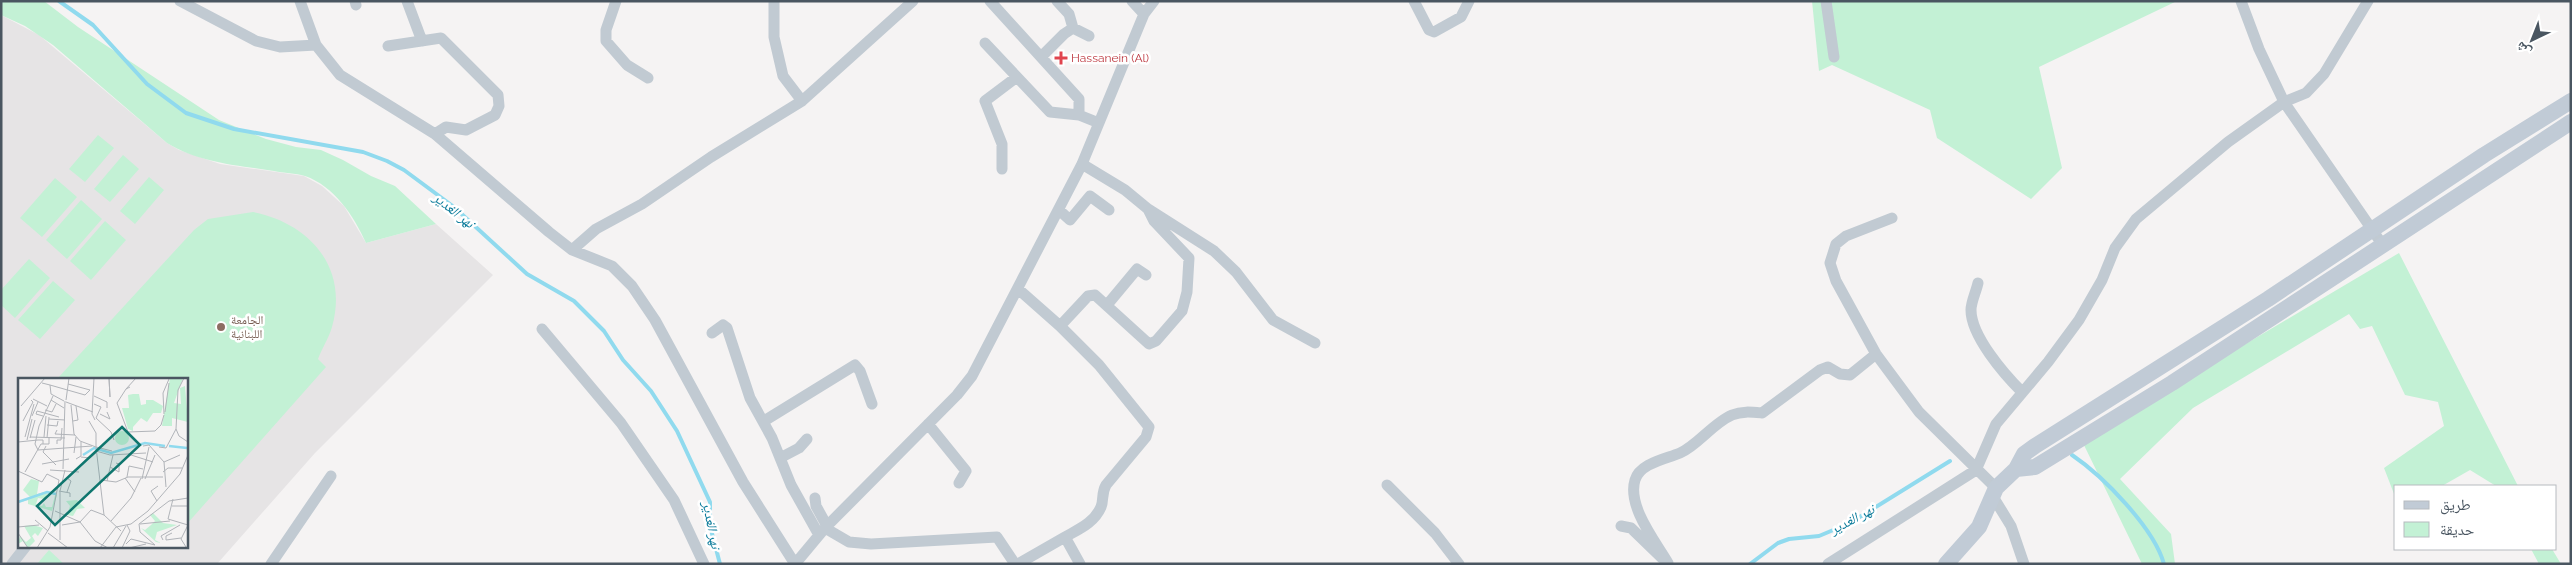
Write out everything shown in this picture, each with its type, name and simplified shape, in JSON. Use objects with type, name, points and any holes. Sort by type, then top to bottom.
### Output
[{"type":"street","points":[[180,1],[256,41],[280,47],[316,45]]},
{"type":"street","points":[[300,1],[316,45],[340,75],[435,134],[572,250],[612,266],[632,286],[655,320],[733,465],[795,564],[823,530],[957,395],[972,376],[1082,164],[1144,14],[1154,1]]},
{"type":"street","points":[[407,1],[422,41]]},
{"type":"street","points":[[616,1],[610,12],[606,30],[606,41],[627,65],[648,78]]},
{"type":"street","points":[[774,1],[774,37],[784,76],[802,101]]},
{"type":"street","points":[[572,250],[584,237],[642,204],[711,156],[802,101],[914,1]]},
{"type":"street","points":[[990,1],[1079,99],[1079,115]]},
{"type":"street","points":[[1057,1],[1069,14],[1073,28],[1089,36]]},
{"type":"street","points":[[1132,1],[1144,14]]},
{"type":"street","points":[[1414,1],[1429,30],[1434,32],[1461,17],[1469,1]]},
{"type":"street","points":[[1826,1],[1834,57]]},
{"type":"street","points":[[2241,1],[2259,49],[2284,102],[2374,228],[2382,244]]},
{"type":"street","points":[[1828,564],[1976,470],[1996,424],[2048,362],[2079,320],[2102,280],[2115,248],[2136,219],[2228,142],[2284,102],[2306,94],[2324,74],[2368,1]]},
{"type":"street","points":[[1041,57],[1064,34],[1073,28]]},
{"type":"street","points":[[388,46],[441,38],[498,95],[499,106],[495,114],[466,130],[446,127],[435,134]]},
{"type":"street","points":[[985,43],[1050,112],[1079,115],[1099,123]]},
{"type":"street","points":[[1002,169],[1002,144],[985,101],[1017,77]]},
{"type":"street","points":[[1946,564],[1979,527],[1994,491],[2016,469],[2024,454],[2268,299],[2571,101]]},
{"type":"street","points":[[2016,469],[2036,467],[2064,450],[2203,363],[2571,122]]},
{"type":"street","points":[[1082,164],[1125,190],[1148,209],[1214,251],[1236,272],[1274,320],[1315,342]]},
{"type":"street","points":[[1059,210],[1070,220],[1090,196],[1109,210]]},
{"type":"street","points":[[1060,326],[1088,296],[1095,295],[1149,344],[1156,341],[1179,316],[1185,304],[1190,258],[1154,221],[1148,209]]},
{"type":"street","points":[[1892,218],[1846,236],[1836,244],[1830,263],[1836,281],[1876,354],[1919,412],[1994,491],[2011,526],[2024,564]]},
{"type":"street","points":[[1107,305],[1137,269],[1146,275]]},
{"type":"street","points":[[1978,283],[1971,307],[1972,320],[1996,365],[2022,392]]},
{"type":"street","points":[[712,333],[723,325],[727,328],[750,398],[764,421],[791,485],[823,530],[849,542],[871,544],[997,538],[1016,564],[1092,521],[1102,505],[1101,494],[1106,485],[1146,437],[1149,427],[1099,365],[1060,326],[1018,289]]},
{"type":"street","points":[[542,329],[621,423],[674,500],[704,564]]},
{"type":"street","points":[[1669,563],[1636,508],[1634,494],[1635,478],[1645,468],[1682,452],[1730,415],[1744,411],[1762,412],[1820,370],[1828,367],[1840,374],[1850,375],[1876,354]]},
{"type":"street","points":[[764,421],[855,365],[860,371],[872,404]]},
{"type":"street","points":[[928,424],[966,471],[960,482]]},
{"type":"street","points":[[780,458],[799,448],[807,439]]},
{"type":"street","points":[[271,564],[331,476]]},
{"type":"street","points":[[1387,486],[1435,533],[1459,564]]},
{"type":"street","points":[[815,498],[823,530]]},
{"type":"street","points":[[1621,526],[1631,528],[1669,563]]},
{"type":"street","points":[[1065,537],[1080,564]]},
{"type":"street","points":[[12,564],[24,548]]},
{"type":"shaded area","name":"الجامعة اللبنانية","points":[[1,15],[39,35],[167,143],[179,150],[220,164],[304,176],[322,186],[344,206],[366,243],[436,224],[493,275],[315,453],[217,564],[1,564]]},
{"type":"green space","points":[[1,1],[44,1],[78,27],[219,120],[266,139],[296,147],[321,150],[343,160],[371,176],[395,186],[436,224],[366,243],[349,213],[334,194],[305,176],[219,162],[180,150],[167,143],[53,45],[25,26],[1,15]]},
{"type":"green space","points":[[1812,1],[2177,1],[2039,67],[2062,168],[2031,199],[1937,138],[1930,110],[1832,65],[1819,71]]},
{"type":"green space","points":[[98,135],[114,148],[85,182],[69,169]]},
{"type":"green space","points":[[123,155],[139,169],[110,202],[94,189]]},
{"type":"green space","points":[[149,177],[164,190],[135,224],[120,211]]},
{"type":"green space","points":[[55,178],[77,197],[42,237],[20,218]]},
{"type":"green space","points":[[81,200],[102,219],[67,259],[46,240]]},
{"type":"green space","points":[[253,212],[291,226],[307,237],[320,251],[329,267],[335,285],[336,305],[331,331],[318,359],[326,367],[188,523],[188,378],[58,378],[194,230],[208,219]]},
{"type":"green space","points":[[105,221],[126,240],[91,280],[70,261]]},
{"type":"green space","points":[[2399,253],[2517,485],[2494,485],[2470,470],[2444,485],[2394,485],[2394,494],[2384,468],[2444,426],[2438,402],[2405,395],[2372,326],[2360,329],[2349,314],[2193,408],[2120,479],[2171,534],[2175,564],[2142,564],[2082,441]]},
{"type":"green space","points":[[29,259],[50,278],[15,318],[1,305],[1,290]]},
{"type":"green space","points":[[53,281],[75,300],[40,339],[18,320]]},
{"type":"green space","points":[[49,550],[64,564],[37,564]]},
{"type":"green space","points":[[2532,550],[2553,550],[2561,564],[2539,564]]},
{"type":"waterway","name":"نهر الغدير","points":[[59,1],[93,25],[147,84],[186,113],[234,129],[363,152],[387,161],[404,170],[454,207],[527,274],[574,301],[604,331],[623,360],[651,391],[677,431],[710,502],[710,526],[720,564]]},
{"type":"waterway","name":"نهر الغدير","points":[[2072,455],[2112,489],[2139,519],[2150,535],[2164,564]]},
{"type":"waterway","name":"نهر الغدير","points":[[1750,564],[1778,543],[1789,539],[1819,536],[1850,523],[1950,461]]},
{"type":"place","name":"Hassanein (Al)","points":[[1061,58]]},
{"type":"place","name":"الجامعة اللبنانية","points":[[221,327]]}]
